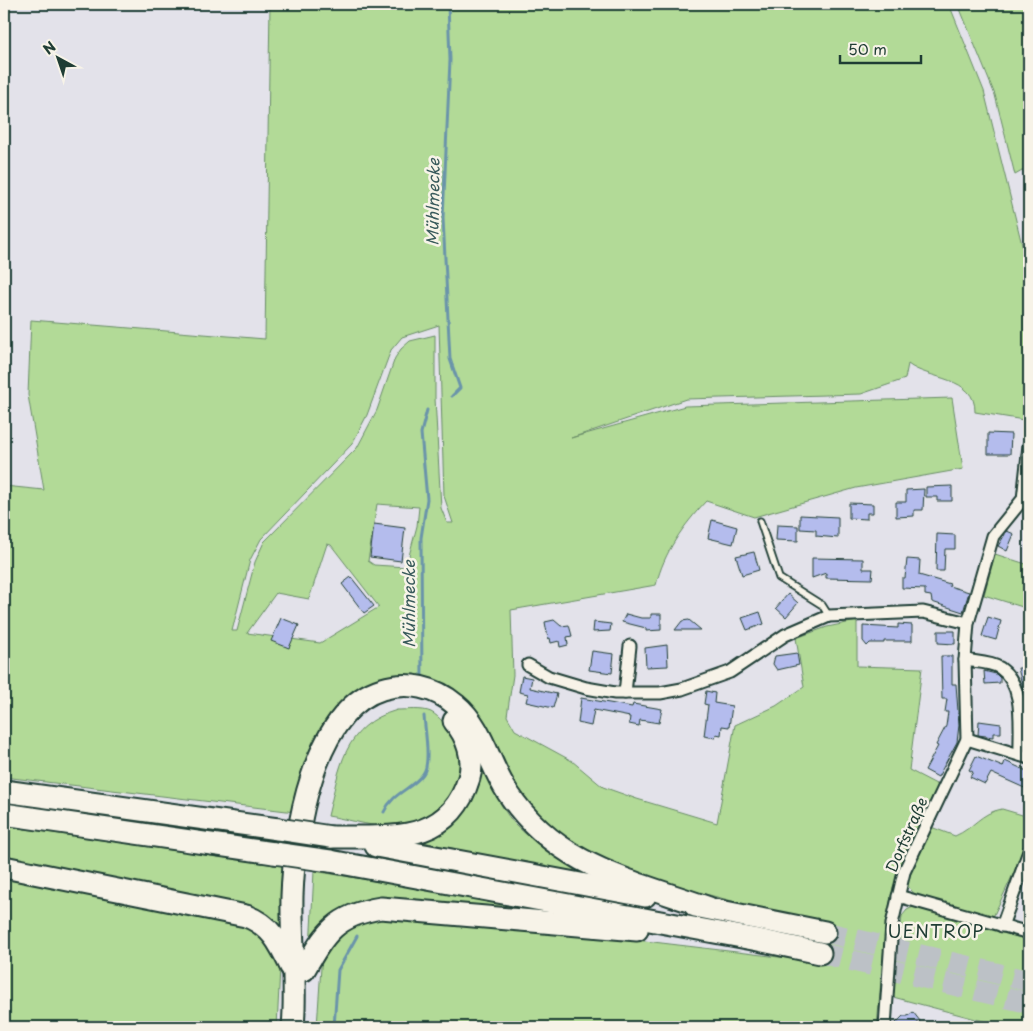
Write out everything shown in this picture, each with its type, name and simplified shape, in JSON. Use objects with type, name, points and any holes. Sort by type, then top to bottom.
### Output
[{"type":"highway","points":[[304,1027],[292,895],[299,830],[314,776],[334,726],[344,713],[366,695],[392,686],[405,685],[427,688],[458,706],[478,733],[496,775],[517,807],[537,828],[563,850],[601,870],[710,908]]},
{"type":"highway","points":[[293,1027],[311,841],[324,785],[342,739],[362,714],[383,701],[402,698],[422,700],[448,715],[463,734],[471,761],[466,790],[450,814],[427,830],[406,836],[331,837]]},
{"type":"highway","points":[[4,791],[331,837],[710,908],[825,932]]},
{"type":"highway","points":[[4,814],[330,861],[820,953]]},
{"type":"highway","points":[[4,867],[234,913],[254,919],[268,928],[299,971]]},
{"type":"highway","points":[[299,971],[331,928],[354,914],[381,908],[758,940]]},
{"type":"street","name":"Dorfstraße","points":[[886,1027],[892,924],[898,896],[904,872],[967,739],[966,660],[968,624],[993,536],[1023,499],[1029,445]]},
{"type":"street","points":[[528,665],[549,677],[586,688],[625,693],[660,693],[682,689],[721,676],[754,658],[785,634],[829,616],[923,612],[968,624]]},
{"type":"street","points":[[625,693],[630,646]]},
{"type":"street","points":[[966,660],[998,667],[1014,682],[1019,702],[1024,757],[967,739]]},
{"type":"street","points":[[1002,926],[1029,851]]},
{"type":"street","points":[[898,896],[1029,933]]},
{"type":"lane","points":[[760,521],[779,578],[822,605],[829,616]]},
{"type":"green space","points":[[270,4],[949,4],[984,91],[1029,273],[1029,395],[1024,420],[975,412],[973,400],[960,385],[908,364],[905,379],[861,394],[686,399],[571,438],[685,406],[952,398],[963,469],[856,488],[754,517],[706,501],[675,540],[664,561],[656,585],[511,610],[513,675],[507,716],[515,730],[572,761],[603,787],[717,823],[735,725],[776,706],[804,687],[796,638],[827,627],[857,621],[857,666],[922,668],[909,770],[938,785],[893,887],[886,922],[877,1027],[317,1027],[322,952],[343,928],[367,917],[628,939],[812,961],[820,924],[652,880],[573,849],[531,816],[507,778],[496,742],[469,703],[381,679],[364,686],[348,696],[335,712],[295,812],[4,777],[4,486],[44,490],[28,395],[31,320],[265,339]],"holes":[[[439,325],[444,496],[453,523],[447,523],[441,508],[435,398],[435,335],[410,341],[401,349],[395,358],[377,410],[357,448],[264,542],[255,562],[237,631],[232,631],[250,560],[261,539],[352,444],[367,415],[391,350],[402,337]],[[377,504],[419,507],[417,526],[406,567],[374,565],[368,561]],[[327,544],[331,545],[379,607],[320,643],[247,633],[276,593],[309,599]]]},
{"type":"green space","points":[[958,4],[1029,4],[1029,167],[1015,175],[995,95]]},
{"type":"green space","points":[[995,554],[1029,565],[1029,609],[984,595]]},
{"type":"green space","points":[[397,710],[431,712],[443,722],[452,734],[459,750],[461,765],[458,781],[452,795],[430,817],[415,824],[399,828],[328,816],[341,765],[355,738],[365,726],[379,717]]},
{"type":"green space","points":[[478,751],[498,799],[515,824],[539,845],[583,876],[414,840],[437,834]]},
{"type":"green space","points":[[1002,809],[1029,817],[1029,840],[993,917],[916,896],[906,884],[931,827],[955,836],[962,833],[982,817]]},
{"type":"green space","points":[[4,826],[283,866],[285,941],[273,924],[4,860]]},
{"type":"green space","points":[[314,871],[628,923],[387,904],[310,949]]},
{"type":"green space","points":[[4,873],[261,928],[280,967],[277,1027],[4,1027]]},
{"type":"green space","points":[[915,906],[1029,937],[1029,1027],[1006,1027],[893,997],[902,916],[907,910]]},
{"type":"building","points":[[988,433],[1011,434],[1010,454],[988,454]]},
{"type":"building","points":[[952,486],[952,501],[937,501],[937,497],[926,497],[926,487]]},
{"type":"building","points":[[924,489],[923,510],[914,510],[914,516],[896,517],[896,502],[906,502],[906,490]]},
{"type":"building","points":[[849,503],[873,504],[873,513],[867,513],[867,519],[849,518]]},
{"type":"building","points":[[800,515],[838,517],[838,538],[816,536],[816,530],[800,529]]},
{"type":"building","points":[[712,520],[737,527],[733,544],[708,538]]},
{"type":"building","points":[[374,524],[405,528],[401,561],[370,557]]},
{"type":"building","points":[[777,525],[798,526],[798,541],[776,540]]},
{"type":"building","points":[[1007,531],[1014,534],[1007,551],[998,546]]},
{"type":"building","points":[[937,534],[955,535],[955,549],[945,549],[944,571],[936,571]]},
{"type":"building","points":[[754,552],[759,570],[742,575],[736,556]]},
{"type":"building","points":[[812,558],[863,559],[863,569],[873,569],[872,579],[826,578],[826,573],[812,578]]},
{"type":"building","points":[[907,559],[920,560],[919,575],[969,592],[963,612],[932,602],[931,596],[925,595],[925,589],[902,588],[902,578],[905,578]]},
{"type":"building","points":[[351,577],[374,606],[364,613],[342,584]]},
{"type":"building","points":[[788,594],[798,603],[786,617],[776,608]]},
{"type":"building","points":[[760,612],[764,624],[747,630],[742,618]]},
{"type":"building","points":[[626,614],[641,618],[651,618],[651,614],[661,614],[661,630],[646,631],[646,628],[622,622]]},
{"type":"building","points":[[988,617],[1001,621],[996,640],[982,636]]},
{"type":"building","points":[[281,618],[299,625],[289,648],[271,641]]},
{"type":"building","points":[[554,620],[561,626],[569,625],[572,636],[567,637],[568,645],[560,647],[559,641],[551,643],[550,638],[548,639],[545,622]]},
{"type":"building","points":[[689,620],[701,630],[675,630],[682,621]]},
{"type":"building","points":[[594,622],[611,624],[610,631],[593,632]]},
{"type":"building","points":[[898,624],[912,625],[912,641],[884,641],[884,643],[870,643],[867,646],[863,641],[863,626],[898,628]]},
{"type":"building","points":[[938,631],[955,631],[955,644],[938,643]]},
{"type":"building","points":[[667,645],[668,666],[646,667],[645,648]]},
{"type":"building","points":[[592,651],[614,654],[612,673],[589,670]]},
{"type":"building","points":[[797,653],[799,665],[777,670],[773,664],[775,656]]},
{"type":"building","points":[[941,656],[952,656],[952,684],[956,684],[959,725],[957,742],[938,777],[925,770],[946,726],[948,712],[945,712],[947,699],[942,699]]},
{"type":"building","points":[[1018,668],[1029,668],[1029,705],[1027,705]]},
{"type":"building","points":[[984,671],[996,674],[1000,678],[1000,683],[985,684]]},
{"type":"building","points":[[522,676],[532,678],[530,688],[557,694],[553,708],[526,702],[528,694],[519,692]]},
{"type":"building","points":[[706,691],[715,693],[714,703],[732,706],[729,727],[722,726],[721,735],[716,734],[715,738],[704,736],[708,705],[704,704]]},
{"type":"building","points":[[581,698],[632,707],[633,704],[662,709],[659,723],[640,720],[639,726],[629,724],[630,717],[594,710],[591,726],[578,723]]},
{"type":"building","points":[[979,721],[1001,724],[1001,733],[993,733],[993,737],[978,735]]},
{"type":"building","points":[[976,756],[1003,767],[1005,761],[1029,772],[1029,790],[991,773],[985,784],[970,777],[973,772],[969,770]]},
{"type":"building","points":[[913,1012],[920,1021],[912,1027],[892,1027],[903,1016],[908,1016]]},
{"type":"waterway","name":"Mühlmecke","points":[[448,4],[450,60],[443,218],[450,359],[460,388],[452,396]]},
{"type":"waterway","name":"Mühlmecke","points":[[422,679],[421,538],[427,499],[421,433],[427,410]]},
{"type":"waterway","name":"Mühlmecke","points":[[384,812],[397,795],[423,774],[427,763],[424,716]]},
{"type":"waterway","name":"Mühlmecke","points":[[334,1027],[338,970],[357,936]]},
{"type":"tunnel","points":[[825,932],[1029,981]]},
{"type":"tunnel","points":[[820,953],[1029,1003]]},
{"type":"district","name":"UENTROP","points":[[936,932]]}]
